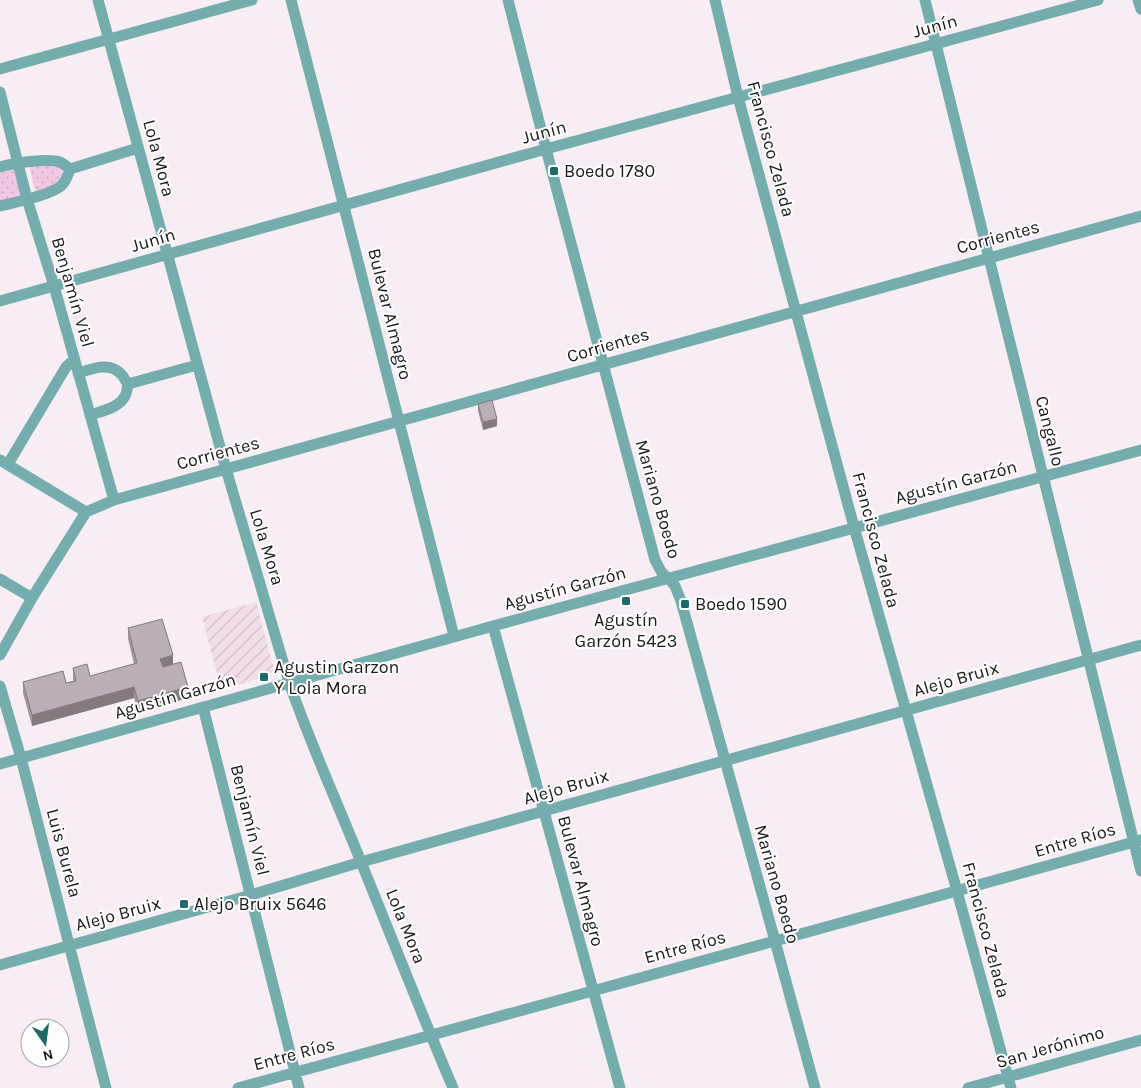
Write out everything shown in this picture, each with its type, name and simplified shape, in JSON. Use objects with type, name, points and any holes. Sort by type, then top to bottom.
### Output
[{"type":"street","name":"Lola Mora","points":[[98,0],[226,469],[289,682],[430,1036],[453,1088]]},
{"type":"street","points":[[0,69],[252,0]]},
{"type":"street","name":"Bulevar Almagro","points":[[291,0],[454,636]]},
{"type":"street","name":"Mariano Boedo","points":[[508,0],[655,560],[662,573],[675,586],[681,601],[815,1088]]},
{"type":"street","name":"Francisco Zelada","points":[[715,0],[738,97],[854,527],[1010,1082]]},
{"type":"street","name":"Cangallo","points":[[925,0],[1088,660],[1137,841],[1141,871]]},
{"type":"street","name":"Junín","points":[[0,301],[546,149],[1098,0]]},
{"type":"street","points":[[1138,0],[1141,9]]},
{"type":"street","name":"Benjamín Viel","points":[[0,92],[28,199],[114,500]]},
{"type":"street","points":[[70,169],[138,148]]},
{"type":"street","points":[[0,167],[43,160],[60,162],[70,169]]},
{"type":"street","points":[[0,206],[51,192],[65,182],[70,169]]},
{"type":"street","name":"Corrientes","points":[[86,512],[114,500],[1141,216]]},
{"type":"street","points":[[0,655],[32,598],[86,512],[4,462],[66,367],[74,360]]},
{"type":"street","points":[[128,384],[197,365]]},
{"type":"street","points":[[78,373],[100,366],[112,368],[121,373],[128,384],[126,396],[120,403],[111,409],[90,415]]},
{"type":"street","name":"Agustín Garzón","points":[[0,764],[454,636],[1141,450]]},
{"type":"street","points":[[0,579],[32,598]]},
{"type":"street","name":"Bulevar Almagro","points":[[493,626],[620,1088]]},
{"type":"street","name":"Alejo Bruix","points":[[0,965],[251,895],[361,862],[1141,645]]},
{"type":"street","name":"Luis Burela","points":[[0,686],[70,945],[106,1088]]},
{"type":"street","name":"Benjamín Viel","points":[[203,706],[298,1088]]},
{"type":"street","name":"Entre Ríos","points":[[238,1088],[1137,841]]},
{"type":"street","name":"San Jerónimo","points":[[968,1088],[1010,1082],[1141,1040]]},
{"type":"shaded area","points":[[29,165],[54,166],[61,169],[62,176],[57,183],[35,191]]},
{"type":"shaded area","points":[[13,169],[17,174],[21,194],[0,201],[0,173]]},
{"type":"shaded area","points":[[256,602],[274,670],[270,676],[221,689],[202,617]]},
{"type":"building","points":[[492,400],[497,419],[483,422],[478,404]]},
{"type":"building","points":[[162,619],[173,655],[160,659],[163,667],[181,662],[188,687],[138,701],[134,687],[32,715],[23,682],[63,671],[66,683],[76,681],[73,668],[87,664],[90,676],[137,663],[128,628]]},
{"type":"place","name":"Boedo 1780","points":[[554,171]]},
{"type":"place","name":"Agustín Garzón 5423","points":[[626,601]]},
{"type":"place","name":"Boedo 1590","points":[[685,604]]},
{"type":"place","name":"Agustin Garzon Y Lola Mora","points":[[264,677]]},
{"type":"place","name":"Alejo Bruix 5646","points":[[184,904]]}]
